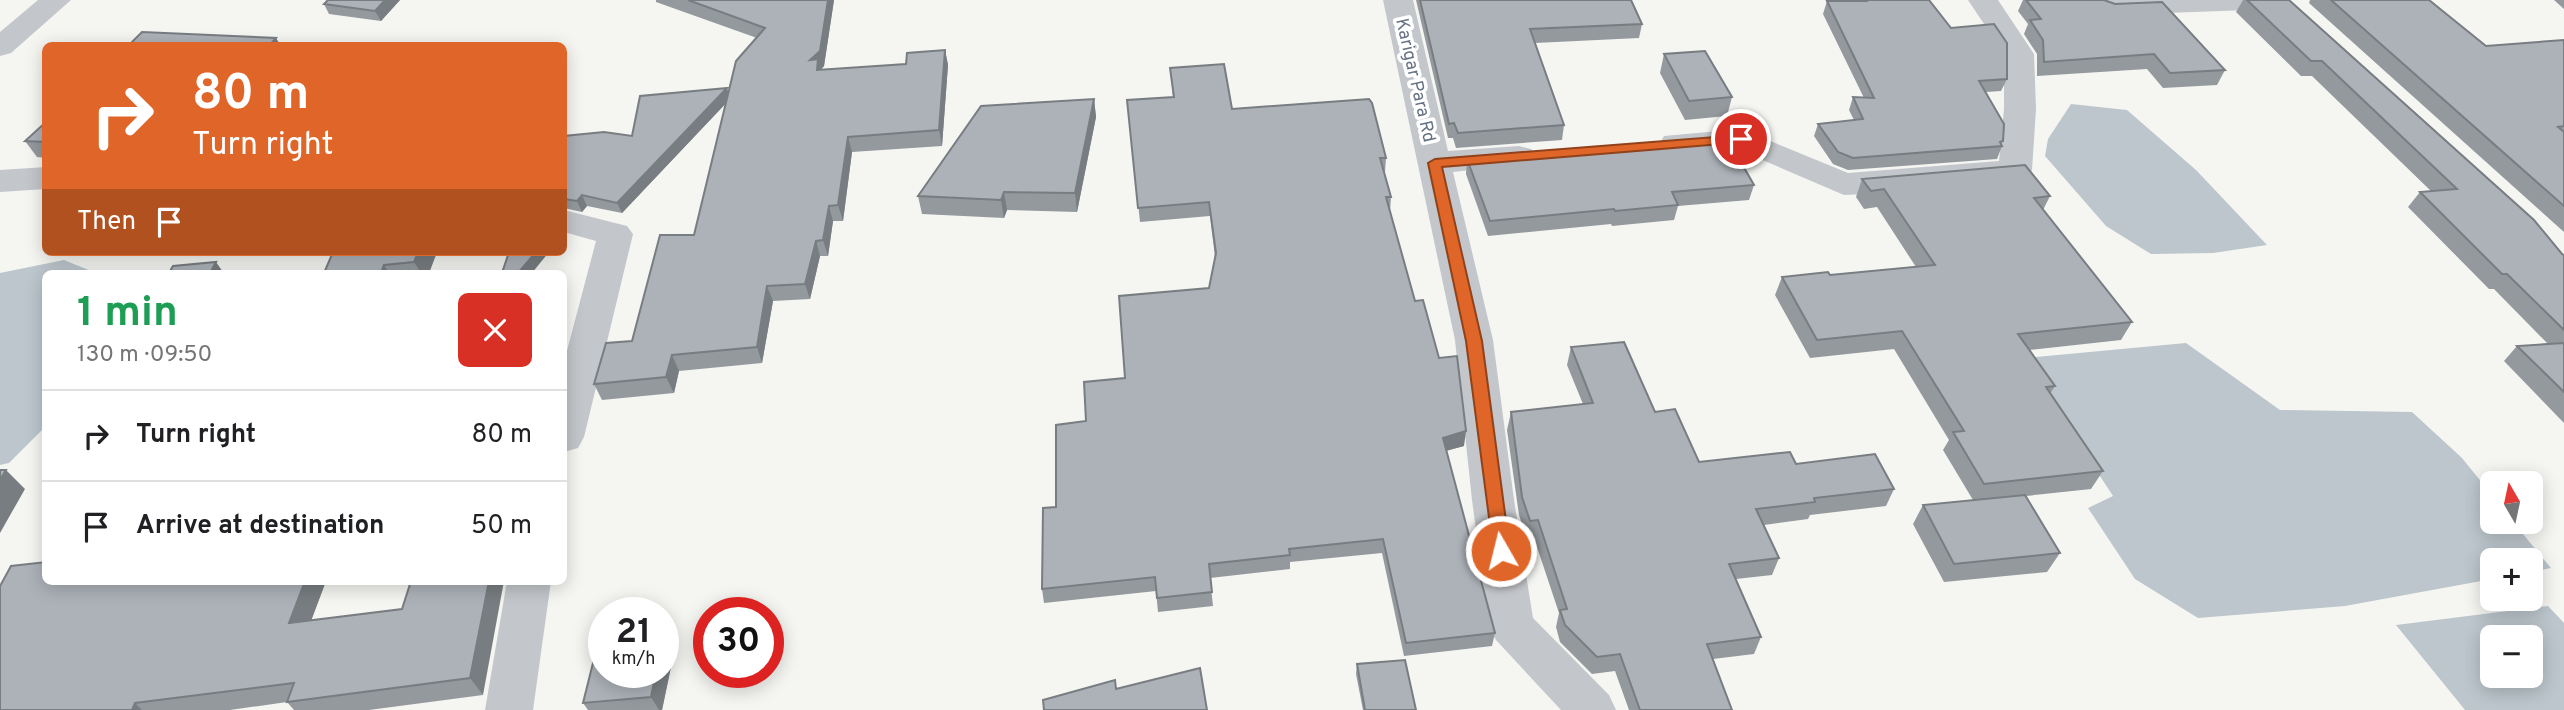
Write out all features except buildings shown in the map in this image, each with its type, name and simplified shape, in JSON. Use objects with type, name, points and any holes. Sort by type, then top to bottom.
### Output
[{"type":"street","points":[[0,47],[56,0]]},
{"type":"street","name":"Karigar Para Rd","points":[[1398,0],[1474,341],[1493,500],[1512,626],[1592,710]]},
{"type":"street","points":[[1644,146],[1741,139],[1844,184],[1908,181],[2015,170],[2020,110],[2019,54],[1983,0]]},
{"type":"street","points":[[2109,6],[2275,0]]},
{"type":"street","points":[[1435,163],[1552,153]]},
{"type":"street","points":[[0,181],[42,178]]},
{"type":"street","points":[[567,222],[615,233],[567,425]]},
{"type":"street","points":[[509,710],[528,585]]},
{"type":"shaded area","points":[[2071,104],[2127,110],[2196,170],[2267,245],[2213,253],[2151,254],[2106,226],[2045,156],[2048,139]]},
{"type":"shaded area","points":[[64,260],[89,270],[42,270],[42,430],[9,463],[0,465],[0,273]]},
{"type":"shaded area","points":[[2186,343],[2280,410],[2412,412],[2462,458],[2480,480],[2480,534],[2523,534],[2534,548],[2480,548],[2480,581],[2345,606],[2198,618],[2135,579],[2088,508],[2113,496],[2030,369],[2036,357]]},
{"type":"shaded area","points":[[2543,558],[2551,568],[2543,570]]},
{"type":"shaded area","points":[[2548,606],[2564,623],[2564,710],[2465,710],[2396,625],[2508,611],[2543,611],[2543,607]]},
{"type":"route","points":[[1501,551],[1474,341],[1435,163],[1741,139]]}]
